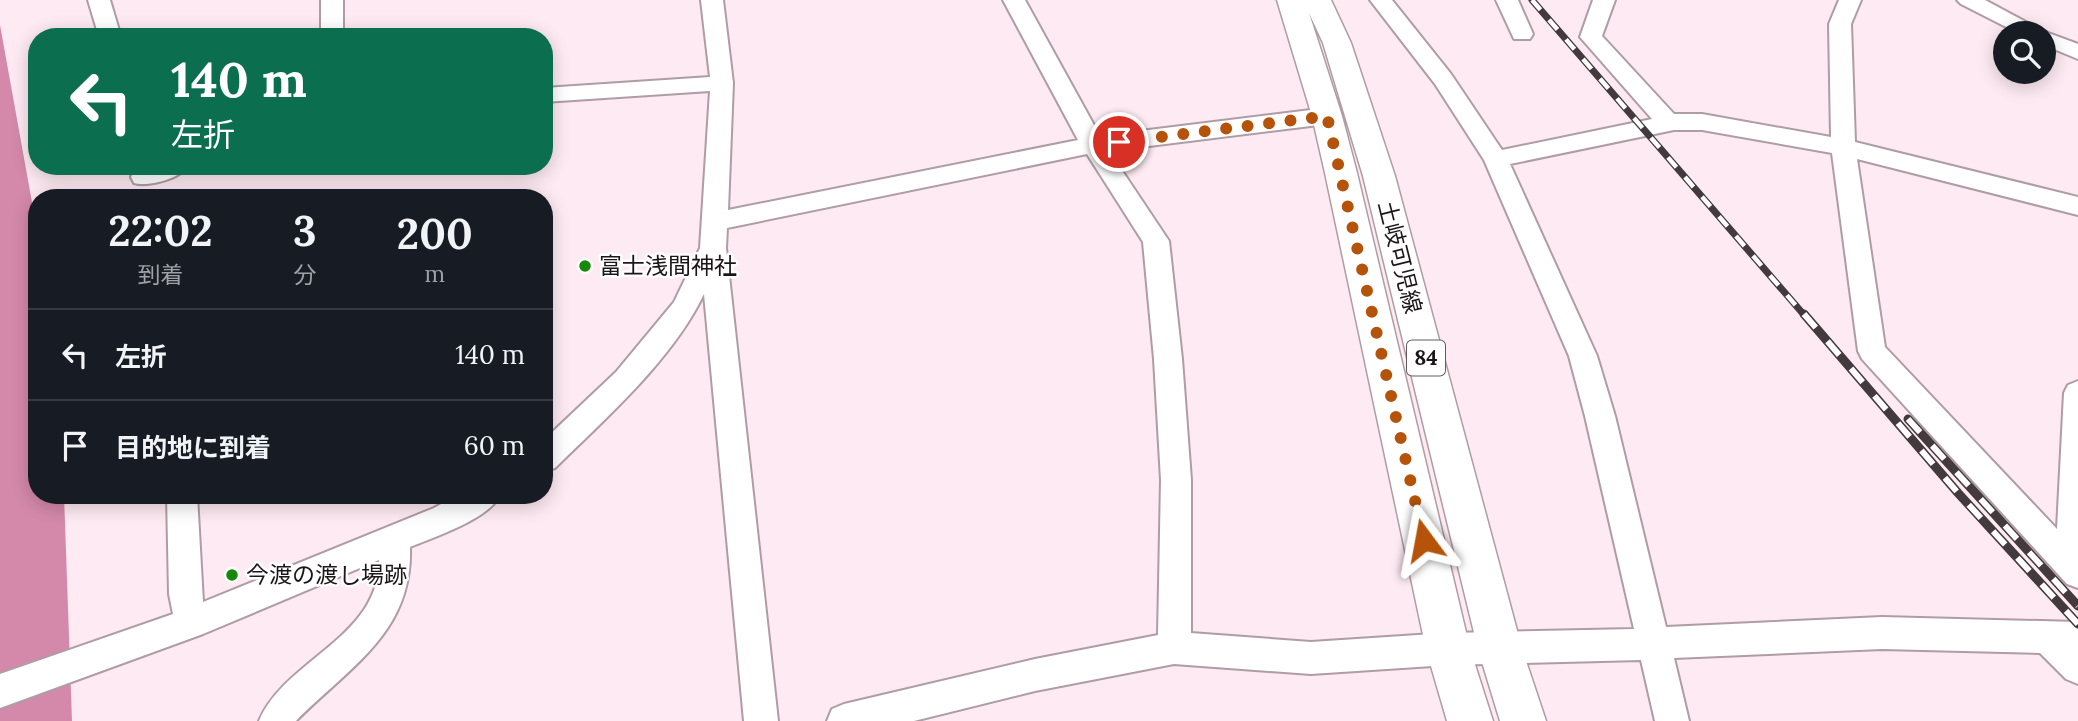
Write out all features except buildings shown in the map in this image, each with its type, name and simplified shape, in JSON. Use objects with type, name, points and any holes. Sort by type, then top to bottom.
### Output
[{"type":"main road","name":"土岐可児線","points":[[1291,0],[1327,116],[1448,649],[1470,721]]},
{"type":"main road","name":"土岐可児線","points":[[1317,0],[1337,43],[1379,176],[1500,649],[1523,721]]},
{"type":"street","points":[[99,0],[107,28]]},
{"type":"street","points":[[332,0],[332,28]]},
{"type":"street","points":[[1014,0],[1093,145],[1156,241],[1168,359],[1176,480],[1174,648]]},
{"type":"street","points":[[1381,0],[1443,79],[1496,159],[1583,356],[1600,416],[1672,721]]},
{"type":"street","points":[[1507,0],[1522,34]]},
{"type":"street","points":[[1604,0],[1591,37],[1669,123]]},
{"type":"street","points":[[1850,0],[1840,24],[1843,147],[1872,351],[2074,570]]},
{"type":"street","points":[[1968,0],[2010,21]]},
{"type":"street","points":[[717,1],[722,83],[714,235],[761,721]]},
{"type":"street","points":[[2056,42],[2078,52]]},
{"type":"street","points":[[553,94],[722,83]]},
{"type":"street","points":[[714,235],[1093,145],[1327,116]]},
{"type":"street","points":[[1496,159],[1669,123],[1702,122],[1843,147],[2078,206]]},
{"type":"street","points":[[553,450],[626,380],[684,308],[714,235]]},
{"type":"street","points":[[2074,570],[2078,393]]},
{"type":"street","points":[[182,504],[186,594],[191,624]]},
{"type":"street","points":[[0,691],[191,624],[445,518],[469,504]]},
{"type":"street","points":[[276,721],[284,708],[369,632],[387,605],[397,561],[394,539]]},
{"type":"street","points":[[844,721],[1035,675],[1174,648],[1311,658],[1448,649],[1882,633],[2064,638],[2078,668]]},
{"type":"shaded area","points":[[0,25],[30,189],[28,504],[64,504],[72,721],[0,721]]},
{"type":"railway","points":[[1532,0],[1805,316]]},
{"type":"railway","points":[[1804,314],[1958,493],[2078,624]]},
{"type":"railway","points":[[1908,419],[2078,606]]},
{"type":"place","name":"富士浅間神社","points":[[585,266]]},
{"type":"place","name":"今渡の渡し場跡","points":[[232,575]]},
{"type":"route","points":[[1119,142],[1327,116],[1424,540]]}]
